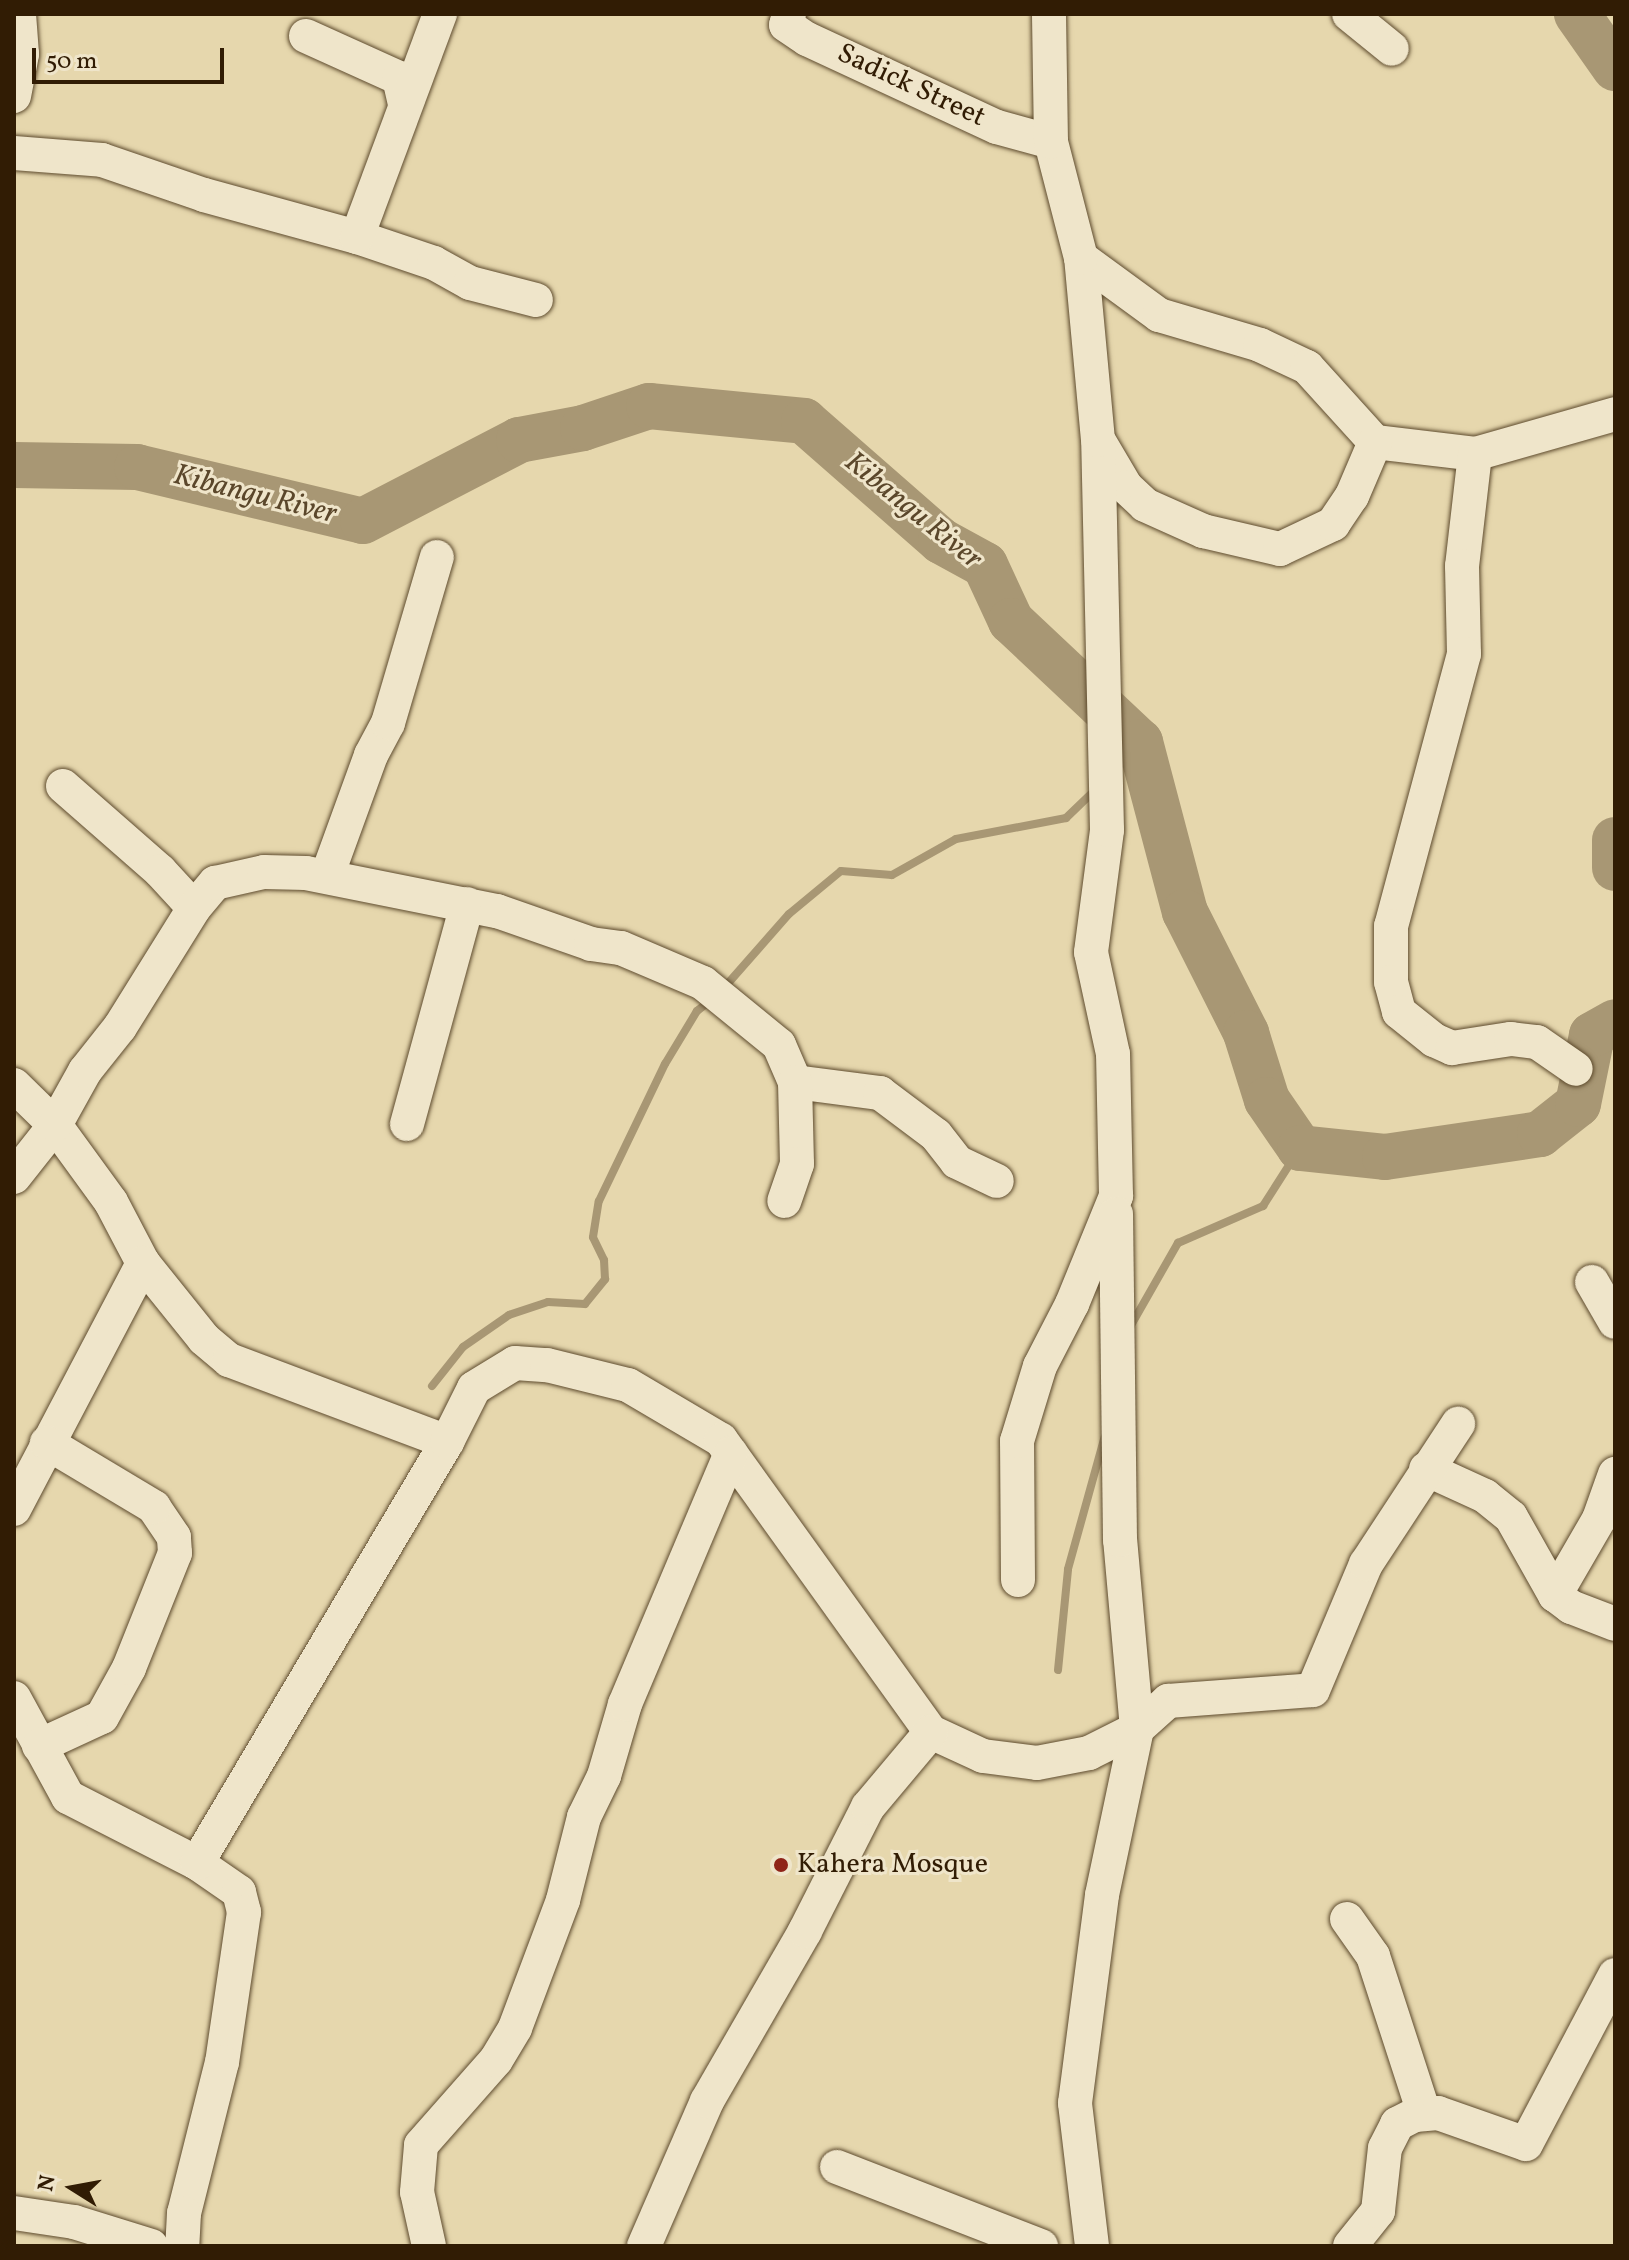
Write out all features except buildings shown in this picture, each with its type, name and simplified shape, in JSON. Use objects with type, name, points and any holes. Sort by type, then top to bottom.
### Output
[{"type":"street","points":[[14,96],[22,54],[19,14]]},
{"type":"street","points":[[357,237],[440,14]]},
{"type":"street","name":"Sadick Street","points":[[789,14],[786,25],[807,39],[997,127],[1051,142]]},
{"type":"street","points":[[1049,14],[1051,142],[1081,258],[1098,440],[1107,830],[1091,952],[1113,1054],[1120,1540],[1137,1729],[1102,1895],[1075,2103],[1092,2246]]},
{"type":"street","points":[[1349,14],[1392,49]]},
{"type":"street","points":[[306,36],[399,78],[405,103]]},
{"type":"street","points":[[14,153],[102,160],[204,195],[357,237],[434,263],[470,283],[536,300]]},
{"type":"street","points":[[1081,258],[1159,315],[1260,345],[1307,367],[1375,442],[1475,454],[1615,414]]},
{"type":"street","points":[[1098,440],[1126,487],[1145,505],[1203,531],[1280,549],[1333,524],[1352,496],[1375,442]]},
{"type":"street","points":[[1475,454],[1462,566],[1464,654],[1391,926],[1391,982],[1399,1012],[1434,1040],[1452,1048],[1511,1039],[1537,1042],[1576,1069]]},
{"type":"street","points":[[327,876],[371,755],[388,723],[437,557]]},
{"type":"street","points":[[63,786],[160,871],[194,908]]},
{"type":"street","points":[[14,1177],[55,1125],[194,908],[215,883],[264,872],[327,876],[467,904],[591,944],[621,948],[703,983],[779,1045],[795,1082],[797,1164],[784,1201]]},
{"type":"street","points":[[407,1124],[467,904]]},
{"type":"street","points":[[795,1082],[880,1093],[936,1135],[957,1162],[997,1181]]},
{"type":"street","points":[[14,1085],[55,1125],[111,1202],[143,1263],[204,1339],[229,1360],[447,1442]]},
{"type":"street","points":[[1018,1580],[1017,1441],[1040,1366],[1072,1304],[1116,1196]]},
{"type":"street","points":[[14,1509],[143,1263]]},
{"type":"street","points":[[1592,1282],[1615,1322]]},
{"type":"street","points":[[197,1863],[447,1442],[474,1388],[515,1363],[547,1365],[628,1385],[721,1440],[931,1732],[983,1756],[1037,1763],[1089,1753],[1137,1729],[1168,1701],[1313,1690],[1366,1564],[1458,1424]]},
{"type":"street","points":[[39,1746],[102,1717],[129,1668],[175,1553],[174,1537],[154,1507],[47,1443]]},
{"type":"street","points":[[429,2246],[417,2192],[421,2145],[496,2060],[515,2028],[563,1900],[584,1817],[604,1776],[625,1704],[673,1579],[731,1453]]},
{"type":"street","points":[[1426,1469],[1485,1496],[1511,1517],[1555,1595],[1571,1607],[1615,1624]]},
{"type":"street","points":[[1555,1595],[1599,1519],[1615,1474]]},
{"type":"street","points":[[14,1698],[68,1797],[197,1863],[227,1880],[239,1892],[244,1912],[222,2062],[184,2213],[182,2246]]},
{"type":"street","points":[[644,2246],[707,2101],[805,1931],[868,1807],[931,1732]]},
{"type":"street","points":[[1347,1919],[1373,1956],[1424,2113]]},
{"type":"street","points":[[1350,2246],[1378,2211],[1385,2148],[1397,2124],[1424,2113],[1438,2113],[1526,2144],[1615,1975]]},
{"type":"street","points":[[837,2167],[1041,2246]]},
{"type":"street","points":[[14,2213],[74,2222],[151,2246]]},
{"type":"waterway","name":"Kibangu River","points":[[1577,14],[1615,68]]},
{"type":"waterway","name":"Kibangu River","points":[[14,465],[137,467],[363,521],[519,440],[583,428],[649,406],[804,421],[941,541],[985,565],[1011,621],[1140,742],[1185,912],[1246,1033],[1267,1100],[1300,1148],[1385,1157],[1540,1134],[1578,1104],[1592,1035],[1615,1022]]},
{"type":"waterway","points":[[1117,768],[1140,742]]},
{"type":"waterway","points":[[723,989],[789,914],[841,871],[892,875],[956,839],[1066,818],[1096,789]]},
{"type":"waterway","name":"Kibangu River","points":[[1615,840],[1615,868]]},
{"type":"waterway","points":[[432,1386],[463,1347],[509,1315],[548,1302],[585,1304],[605,1279],[604,1260],[593,1237],[599,1201],[665,1064],[697,1011],[710,1001]]},
{"type":"waterway","points":[[1130,1327],[1178,1243],[1263,1206],[1300,1148]]},
{"type":"waterway","points":[[1058,1670],[1068,1569],[1105,1436]]},
{"type":"place","name":"Kahera Mosque","points":[[781,1865]]}]
